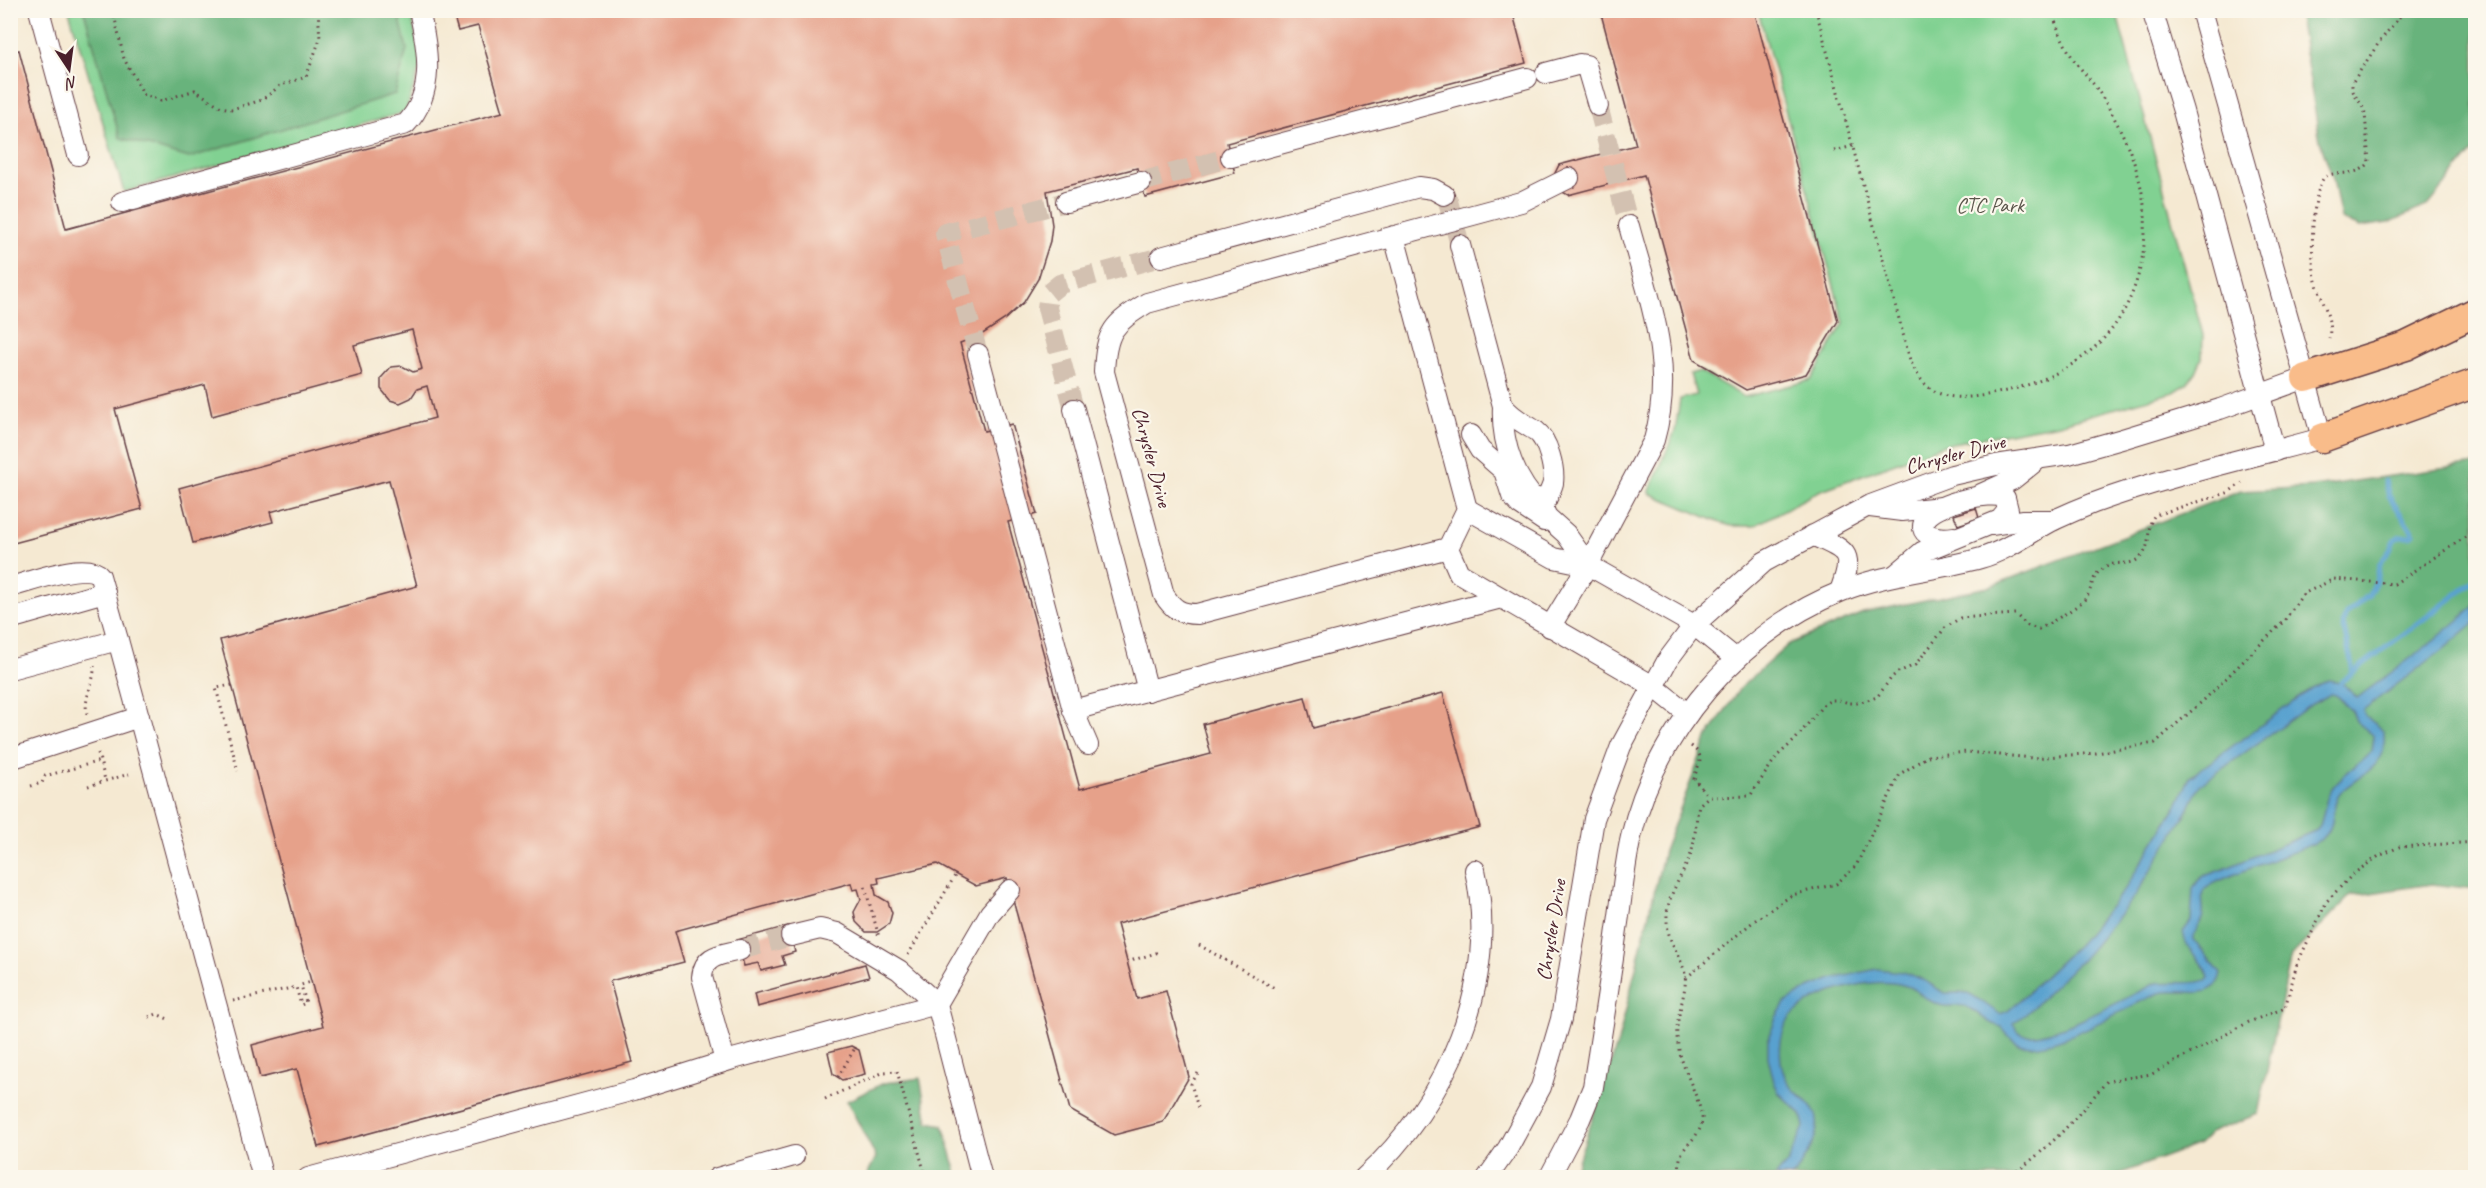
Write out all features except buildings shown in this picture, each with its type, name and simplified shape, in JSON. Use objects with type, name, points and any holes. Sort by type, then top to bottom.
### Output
[{"type":"highway","points":[[2306,378],[2406,346],[2475,312]]},
{"type":"highway","points":[[2322,438],[2475,383]]},
{"type":"highway","points":[[2322,438],[2475,404]]},
{"type":"street","points":[[39,10],[78,154]]},
{"type":"street","points":[[122,201],[406,124],[418,107],[427,81],[426,40],[419,10]]},
{"type":"street","points":[[2152,10],[2183,111],[2275,451]]},
{"type":"street","points":[[1549,1178],[1580,1119],[1593,1087],[1631,836],[1649,784],[1668,743],[1688,714],[1736,659],[1778,626],[1840,591],[1894,575],[1983,558],[2018,543],[2054,520],[2095,503],[2322,438],[2201,10]]},
{"type":"street","points":[[1546,73],[1580,64],[1586,65],[1598,106]]},
{"type":"street","points":[[1231,157],[1527,78]]},
{"type":"street","name":"Chrysler Drive","points":[[1449,548],[1197,614],[1178,611],[1171,606],[1164,594],[1104,372],[1105,347],[1119,320],[1147,303],[1521,202],[1569,178]]},
{"type":"street","points":[[1066,202],[1141,182]]},
{"type":"street","points":[[1161,257],[1419,187],[1433,189],[1444,195]]},
{"type":"street","points":[[1550,627],[1587,565],[1654,440],[1664,398],[1660,341],[1629,226]]},
{"type":"street","points":[[1394,236],[1467,510],[1449,548],[1459,573],[1653,686],[1688,714]]},
{"type":"street","points":[[1460,245],[1515,417],[1541,436],[1545,442],[1553,474],[1553,485],[1543,509]]},
{"type":"street","points":[[978,354],[1073,710],[1088,744]]},
{"type":"street","name":"Chrysler Drive","points":[[1487,1178],[1508,1148],[1541,1087],[1561,1019],[1594,819],[1621,746],[1667,661],[1694,626],[1764,562],[1868,506],[1952,475],[1996,465],[2069,454],[2122,439],[2306,378]]},
{"type":"street","points":[[1074,409],[1148,691]]},
{"type":"street","points":[[1515,417],[1502,427],[1517,477],[1527,493],[1543,509],[1555,526]]},
{"type":"street","points":[[1471,435],[1480,450],[1504,471],[1512,496],[1520,506],[1566,534],[1587,565]]},
{"type":"street","points":[[1954,537],[1929,536],[1924,523],[1928,516],[2012,480],[2037,460]]},
{"type":"street","points":[[1980,495],[1999,495],[2008,503],[2006,515],[1989,525]]},
{"type":"street","points":[[1868,506],[1902,511],[1945,507]]},
{"type":"street","points":[[1467,510],[1554,558],[1587,565],[1694,626],[1736,659]]},
{"type":"street","points":[[1894,575],[1922,552],[1954,537],[1989,525],[2024,520],[2054,520]]},
{"type":"street","points":[[1812,535],[1836,546],[1845,554],[1849,564],[1840,591]]},
{"type":"street","points":[[10,587],[86,569],[96,570],[100,576],[262,1178]]},
{"type":"street","points":[[10,619],[105,592]]},
{"type":"street","points":[[1073,710],[1501,598]]},
{"type":"street","points":[[10,669],[118,640]]},
{"type":"street","points":[[10,759],[139,717]]},
{"type":"street","points":[[1364,1178],[1416,1120],[1443,1075],[1464,1026],[1473,995],[1481,936],[1481,907],[1475,870]]},
{"type":"street","points":[[308,1178],[937,1004],[990,913],[1010,890]]},
{"type":"street","points":[[790,936],[820,929],[837,933],[899,970],[937,1004],[982,1178]]},
{"type":"street","points":[[725,1061],[702,977],[703,967],[710,959],[740,950]]},
{"type":"street","points":[[717,1178],[794,1156]]},
{"type":"path","points":[[113,10],[124,59],[144,95],[161,101],[195,90],[221,107],[229,109],[262,100],[281,85],[306,77],[320,39],[318,10]]},
{"type":"path","points":[[1816,10],[1910,360],[1919,376],[1931,390],[1957,397],[2001,393],[2035,383],[2083,356],[2111,330],[2132,294],[2142,253],[2145,215],[2133,162],[2121,130],[2098,90],[2071,54],[2051,10]]},
{"type":"path","points":[[2329,339],[2331,326],[2312,264],[2311,249],[2316,206],[2324,178],[2328,175],[2359,172],[2369,163],[2365,113],[2355,96],[2352,83],[2380,41],[2405,10]]},
{"type":"path","points":[[1834,151],[1853,146]]},
{"type":"path","points":[[1680,1178],[1682,1154],[1694,1140],[1702,1124],[1700,1104],[1677,1039],[1678,1011],[1686,978],[1670,940],[1667,911],[1690,855],[1696,835],[1699,805],[1708,797],[1750,796],[1777,756],[1795,740],[1822,705],[1831,700],[1858,703],[1876,697],[1898,672],[1915,665],[1952,622],[1970,616],[2015,614],[2028,626],[2039,629],[2080,604],[2086,598],[2094,578],[2107,566],[2138,561],[2147,547],[2150,522],[2155,515],[2227,493],[2242,483]]},
{"type":"path","points":[[1686,978],[1754,921],[1792,895],[1836,884],[1856,866],[1900,774],[1928,756],[1967,752],[2033,758],[2096,753],[2155,743],[2205,699],[2284,621],[2304,594],[2334,579],[2394,584],[2475,530]]},
{"type":"path","points":[[87,714],[86,702],[94,679],[93,658]]},
{"type":"path","points":[[231,684],[216,688],[238,771]]},
{"type":"path","points":[[1691,746],[1700,753],[1701,757],[1694,779],[1704,788],[1708,797]]},
{"type":"path","points":[[98,753],[105,781]]},
{"type":"path","points":[[31,786],[42,783],[45,776],[100,761]]},
{"type":"path","points":[[88,786],[129,774]]},
{"type":"path","points":[[2007,1178],[2037,1157],[2066,1130],[2107,1082],[2151,1074],[2249,1022],[2285,1008],[2297,964],[2326,901],[2353,874],[2379,856],[2399,847],[2475,842]]},
{"type":"path","points":[[898,950],[907,957],[956,874]]},
{"type":"path","points":[[865,887],[880,939]]},
{"type":"path","points":[[1199,945],[1276,989]]},
{"type":"path","points":[[1127,962],[1159,952]]},
{"type":"path","points":[[229,1002],[296,987],[301,1005],[306,1003],[301,985],[311,982]]},
{"type":"path","points":[[149,1017],[158,1014],[170,1020]]},
{"type":"path","points":[[838,1077],[855,1048]]},
{"type":"path","points":[[825,1099],[884,1072],[893,1069],[897,1071],[926,1178]]},
{"type":"path","points":[[1198,1073],[1191,1084],[1198,1111]]},
{"type":"green space","points":[[69,11],[410,11],[422,60],[406,112],[124,192]]},
{"type":"green space","points":[[84,11],[398,11],[407,49],[395,94],[189,158],[120,138]]},
{"type":"green space","name":"CTC Park","points":[[1758,11],[2116,11],[2203,335],[2202,358],[2187,384],[2174,392],[2059,424],[1947,444],[1819,491],[1754,526],[1731,526],[1718,522],[1649,493],[1675,431],[1680,399],[1696,395],[1690,374],[1700,371],[1744,397],[1811,380],[1844,323]]},
{"type":"green space","points":[[2298,11],[2475,11],[2475,149],[2429,205],[2388,223],[2360,227],[2341,219],[2333,179],[2320,141]]},
{"type":"green space","points":[[2475,464],[2475,889],[2432,884],[2350,896],[2291,956],[2258,1114],[2210,1133],[2199,1144],[2111,1177],[1571,1178],[1618,1042],[1664,851],[1708,736],[1740,688],[1789,644],[1863,613],[1988,587],[2241,491],[2313,487]]},
{"type":"green space","points":[[920,1078],[928,1122],[943,1125],[958,1177],[866,1177],[876,1157],[847,1101],[884,1083]]},
{"type":"water","points":[[2475,606],[2475,622],[2444,649],[2363,710],[2365,715],[2384,732],[2383,753],[2375,765],[2339,795],[2328,833],[2313,844],[2221,880],[2203,892],[2203,915],[2194,940],[2221,974],[2217,984],[2211,989],[2194,993],[2157,994],[2090,1027],[2053,1042],[2037,1045],[2023,1045],[2016,1042],[2002,1027],[1992,1024],[1967,1007],[1940,1005],[1909,987],[1896,984],[1866,984],[1820,997],[1796,1012],[1790,1019],[1785,1027],[1780,1046],[1782,1066],[1789,1084],[1816,1115],[1814,1139],[1802,1164],[1792,1177],[1775,1177],[1788,1162],[1804,1127],[1801,1114],[1779,1093],[1768,1057],[1768,1041],[1776,1017],[1785,1003],[1809,988],[1832,979],[1877,969],[1902,972],[1922,979],[1944,993],[1969,993],[2000,1014],[2008,1011],[2079,944],[2125,889],[2176,807],[2190,777],[2304,694],[2328,680],[2341,682],[2357,698],[2436,639]],"holes":[[[2331,694],[2352,711],[2356,721],[2374,736],[2372,751],[2331,790],[2317,830],[2201,877],[2193,888],[2191,921],[2183,932],[2188,946],[2204,966],[2209,978],[2192,983],[2156,983],[2072,1024],[2039,1034],[2021,1034],[2013,1023],[2026,1014],[2088,953],[2135,896],[2187,812],[2200,785],[2312,704]]]},
{"type":"waterway","points":[[2353,672],[2343,623],[2346,614],[2369,595],[2376,581],[2380,563],[2394,540],[2400,536],[2414,534],[2389,496],[2385,481]]},
{"type":"waterway","points":[[2341,682],[2476,579]]},
{"type":"tunnel","points":[[1598,106],[1629,226]]},
{"type":"tunnel","points":[[1141,182],[1231,157]]},
{"type":"tunnel","points":[[1444,195],[1448,201],[1460,245]]},
{"type":"tunnel","points":[[978,354],[945,233],[1066,202]]},
{"type":"tunnel","points":[[1074,409],[1047,308],[1049,293],[1060,284],[1161,257]]},
{"type":"tunnel","points":[[740,950],[791,936]]}]
